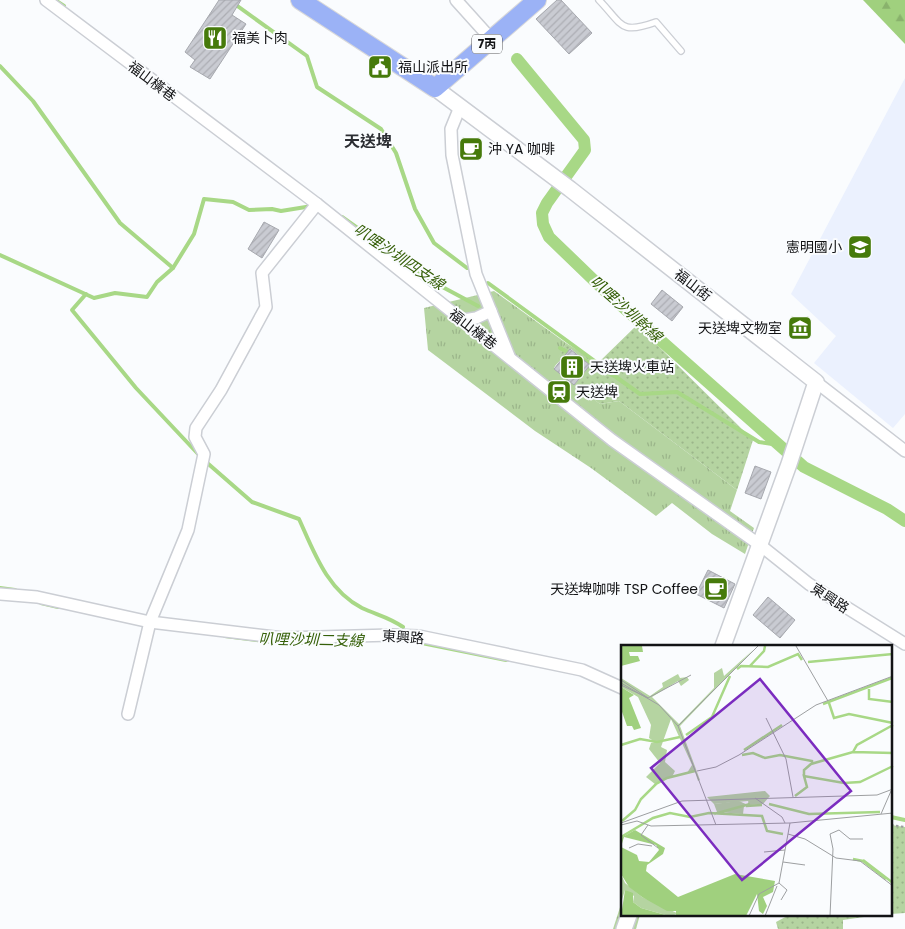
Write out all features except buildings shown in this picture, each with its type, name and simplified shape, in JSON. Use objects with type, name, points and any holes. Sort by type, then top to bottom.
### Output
[{"type":"main road","points":[[300,0],[435,88]]},
{"type":"main road","name":"7丙","points":[[435,88],[537,0]]},
{"type":"street","name":"福山橫巷","points":[[46,0],[316,204],[612,440],[760,545]]},
{"type":"street","points":[[456,0],[492,40]]},
{"type":"street","points":[[435,88],[460,107],[451,129],[452,155],[476,274],[509,358]]},
{"type":"street","name":"福山街","points":[[460,107],[570,189],[905,451]]},
{"type":"street","points":[[128,714],[150,622],[188,530],[204,454],[195,436],[196,428],[221,390],[266,306],[262,273],[316,204]]},
{"type":"street","points":[[462,320],[476,318],[491,312]]},
{"type":"street","points":[[723,645],[789,464],[816,382]]},
{"type":"street","name":"東興路","points":[[760,545],[809,584],[905,644]]},
{"type":"street","name":"東興路","points":[[0,594],[37,597],[150,622],[283,638],[419,636],[582,670],[621,688]]},
{"type":"street","points":[[624,929],[629,916]]},
{"type":"lane","points":[[598,0],[625,27],[636,29],[656,22],[681,50]]},
{"type":"path","points":[[892,825],[905,827]]},
{"type":"shaded area","name":"憲明國小","points":[[905,78],[905,414],[893,428],[814,363],[836,336],[791,294]]},
{"type":"green space","points":[[863,0],[905,0],[905,44]]},
{"type":"green space","points":[[494,291],[566,343],[554,368],[600,404],[619,401],[737,490],[730,511],[754,528],[745,554],[712,534],[672,503],[656,516],[591,468],[535,431],[428,350],[424,308]]},
{"type":"green space","points":[[637,325],[753,440],[737,490],[619,401],[600,404],[574,385],[590,365],[571,349],[553,368],[566,343],[598,363]]},
{"type":"green space","points":[[892,825],[905,827],[905,913],[892,914]]},
{"type":"green space","points":[[621,904],[621,916],[640,916],[636,929],[613,929]]},
{"type":"green space","points":[[787,916],[871,916],[843,920],[843,929],[778,929],[776,922]]},
{"type":"waterway","points":[[55,0],[64,6]]},
{"type":"waterway","points":[[229,0],[307,56],[317,87],[381,129],[396,153],[415,209],[434,243],[467,268]]},
{"type":"waterway","name":"叭哩沙圳幹線","points":[[517,59],[584,140],[585,150],[547,203],[542,213],[543,224],[549,237],[606,292],[804,467],[887,509],[905,521]]},
{"type":"waterway","points":[[0,66],[33,101],[120,223],[173,268],[194,234],[204,199],[233,202],[249,210],[272,209],[281,211],[312,206]]},
{"type":"waterway","name":"叭哩沙圳四支線","points":[[342,217],[435,283],[478,306]]},
{"type":"waterway","points":[[0,255],[94,298],[115,293],[147,297],[157,282],[173,268]]},
{"type":"waterway","points":[[488,283],[607,370]]},
{"type":"waterway","points":[[86,294],[72,310],[136,388],[200,456]]},
{"type":"waterway","name":"叭哩沙圳四支線","points":[[560,348],[571,354]]},
{"type":"waterway","name":"叭哩沙圳四支線","points":[[582,359],[616,377],[640,394],[677,392],[759,442],[779,445]]},
{"type":"waterway","points":[[205,461],[252,502],[299,519],[316,557],[331,581],[340,591],[362,608],[388,618],[403,627]]},
{"type":"waterway","name":"叭哩沙圳二支線","points":[[0,588],[15,590]]},
{"type":"waterway","name":"叭哩沙圳二支線","points":[[41,603],[58,607]]},
{"type":"waterway","name":"叭哩沙圳二支線","points":[[225,636],[273,642]]},
{"type":"waterway","name":"叭哩沙圳二支線","points":[[407,640],[506,660]]},
{"type":"waterway","name":"叭哩沙圳二支線","points":[[297,643],[338,642]]},
{"type":"waterway","name":"叭哩沙圳二支線","points":[[892,817],[905,820]]},
{"type":"place","name":"福美卜肉","points":[[215,38]]},
{"type":"place","name":"福山派出所","points":[[380,67]]},
{"type":"place","name":"沖 YA 咖啡","points":[[471,149]]},
{"type":"place","name":"憲明國小","points":[[860,247]]},
{"type":"place","name":"天送埤文物室","points":[[800,328]]},
{"type":"place","name":"天送埤火車站","points":[[572,367]]},
{"type":"place","name":"天送埤","points":[[559,392]]},
{"type":"place","name":"天送埤咖啡 TSP Coffee","points":[[716,589]]},
{"type":"district","name":"天送埤","points":[[368,141]]}]
